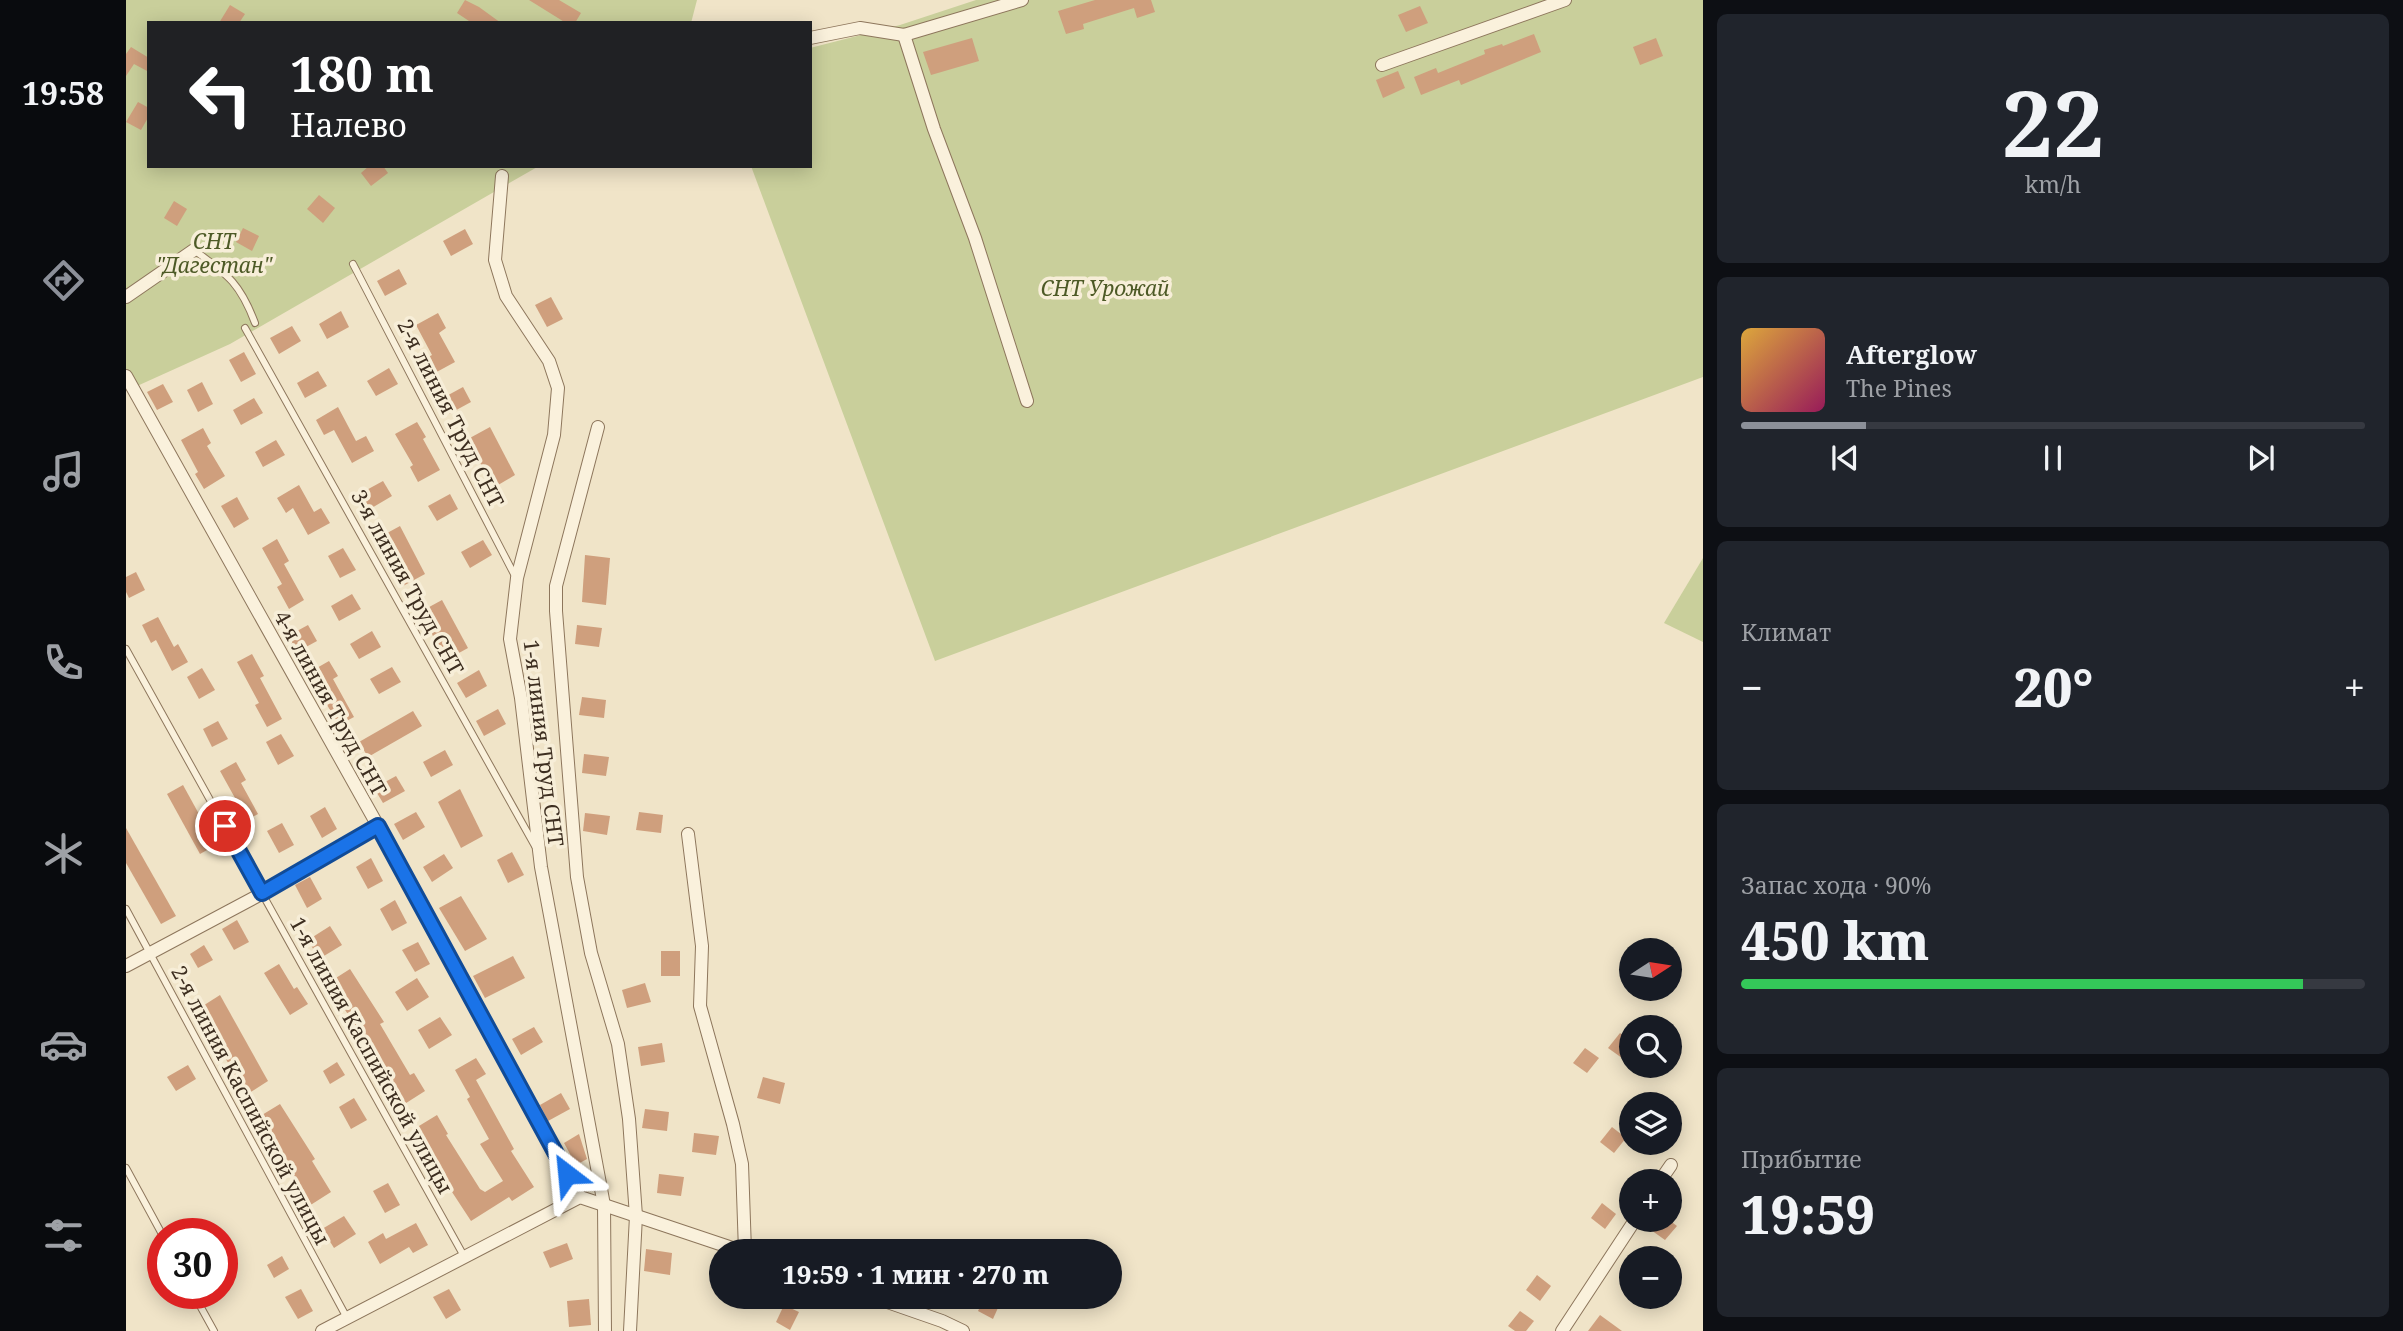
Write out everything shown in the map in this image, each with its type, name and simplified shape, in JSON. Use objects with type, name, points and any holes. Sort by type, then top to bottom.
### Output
[{"type":"street","points":[[1382,65],[1565,0]]},
{"type":"street","points":[[812,38],[860,28],[904,35],[1016,1]]},
{"type":"street","points":[[904,35],[934,129],[975,238],[1027,401]]},
{"type":"street","name":"1-я линия Труд СНТ","points":[[502,176],[495,260],[506,296],[549,361],[558,388],[554,435],[517,578],[510,639],[521,698],[539,853],[604,1205],[605,1331]]},
{"type":"street","points":[[126,297],[194,250]]},
{"type":"street","name":"4-я линия Труд СНТ","points":[[126,376],[378,826],[580,1197]]},
{"type":"street","points":[[598,428],[556,586],[556,611],[578,877],[591,953],[625,1079],[636,1216],[630,1331]]},
{"type":"street","points":[[126,966],[262,893],[378,826]]},
{"type":"street","points":[[688,834],[702,946],[700,1006],[723,1083],[742,1164],[743,1239]]},
{"type":"street","points":[[1668,1169],[1671,1165]]},
{"type":"street","points":[[322,1331],[580,1197],[709,1240]]},
{"type":"street","points":[[1562,1331],[1626,1232]]},
{"type":"street","points":[[908,1309],[963,1331]]},
{"type":"lane","points":[[194,250],[225,273],[239,288],[245,296],[255,323]]},
{"type":"lane","name":"2-я линия Труд СНТ","points":[[353,264],[517,578]]},
{"type":"lane","name":"3-я линия Труд СНТ","points":[[245,328],[539,853]]},
{"type":"lane","name":"1-я линия Каспийской улицы","points":[[126,649],[465,1258]]},
{"type":"lane","name":"2-я линия Каспийской улицы","points":[[126,909],[347,1318]]},
{"type":"lane","points":[[126,1167],[153,1218]]},
{"type":"lane","points":[[202,1309],[214,1331]]},
{"type":"green space","name":"СНТ \"Дагестан\"","points":[[126,0],[697,0],[692,21],[147,21],[147,168],[536,168],[230,344],[126,391]]},
{"type":"green space","name":"СНТ Урожай","points":[[976,0],[1703,0],[1703,377],[935,661],[752,168],[812,168],[812,47],[900,25]]},
{"type":"green space","points":[[1703,558],[1703,642],[1664,623]]},
{"type":"building","points":[[465,0],[498,21],[469,21],[457,13]]},
{"type":"building","points":[[529,0],[559,0],[581,13],[576,21],[563,21]]},
{"type":"building","points":[[1095,0],[1151,0],[1155,12],[1137,18],[1134,8],[1083,24],[1084,29],[1066,34],[1058,11]]},
{"type":"building","points":[[230,5],[245,14],[240,21],[220,21]]},
{"type":"building","points":[[1420,6],[1428,23],[1406,32],[1398,15]]},
{"type":"building","points":[[1534,34],[1541,52],[1461,85],[1459,80],[1421,95],[1414,77],[1436,68],[1438,73],[1485,54],[1484,50]]},
{"type":"building","points":[[972,38],[979,61],[931,75],[923,52]]},
{"type":"building","points":[[1656,38],[1663,56],[1640,65],[1633,47]]},
{"type":"building","points":[[131,47],[147,57],[147,71],[134,64],[126,76],[126,54]]},
{"type":"building","points":[[1398,71],[1405,88],[1383,98],[1376,80]]},
{"type":"building","points":[[138,102],[147,107],[147,120],[141,130],[126,122]]},
{"type":"building","points":[[367,168],[384,168],[388,173],[371,186],[361,173]]},
{"type":"building","points":[[319,195],[335,208],[323,223],[307,209]]},
{"type":"building","points":[[174,201],[187,209],[177,226],[164,218]]},
{"type":"building","points":[[243,228],[259,236],[252,251],[236,242]]},
{"type":"building","points":[[465,229],[473,244],[451,256],[443,241]]},
{"type":"building","points":[[399,269],[407,284],[385,296],[377,281]]},
{"type":"building","points":[[551,297],[563,319],[547,327],[535,305]]},
{"type":"building","points":[[341,311],[349,327],[327,339],[319,324]]},
{"type":"building","points":[[438,313],[446,328],[439,333],[455,362],[433,374],[425,359],[432,355],[416,325]]},
{"type":"building","points":[[292,326],[301,341],[279,354],[270,338]]},
{"type":"building","points":[[244,352],[256,374],[241,382],[229,360]]},
{"type":"building","points":[[389,368],[398,384],[376,396],[367,381]]},
{"type":"building","points":[[318,371],[327,386],[305,398],[297,383]]},
{"type":"building","points":[[202,382],[213,404],[198,412],[187,390]]},
{"type":"building","points":[[163,384],[173,402],[157,410],[147,392]]},
{"type":"building","points":[[463,387],[471,402],[449,414],[441,399]]},
{"type":"building","points":[[254,398],[263,413],[241,425],[233,410]]},
{"type":"building","points":[[338,407],[356,441],[366,436],[374,451],[352,463],[334,430],[324,435],[316,420]]},
{"type":"building","points":[[417,422],[440,470],[418,482],[410,467],[413,465],[395,434]]},
{"type":"building","points":[[490,427],[515,475],[493,488],[468,439]]},
{"type":"building","points":[[203,428],[211,443],[207,446],[225,476],[204,489],[181,440]]},
{"type":"building","points":[[276,440],[285,455],[263,467],[255,452]]},
{"type":"building","points":[[383,481],[392,496],[370,509],[361,493]]},
{"type":"building","points":[[299,485],[314,512],[321,508],[330,523],[308,535],[293,508],[286,513],[277,498]]},
{"type":"building","points":[[450,494],[458,509],[437,521],[428,506]]},
{"type":"building","points":[[237,497],[249,519],[234,528],[221,506]]},
{"type":"building","points":[[400,526],[425,574],[403,586],[378,538]]},
{"type":"building","points":[[277,539],[289,561],[284,564],[304,600],[289,609],[277,587],[282,584],[262,548]]},
{"type":"building","points":[[483,540],[492,555],[470,568],[461,552]]},
{"type":"building","points":[[343,548],[356,570],[340,578],[328,556]]},
{"type":"building","points":[[585,555],[610,558],[606,605],[582,602]]},
{"type":"building","points":[[136,572],[145,590],[129,598],[126,592],[126,577]]},
{"type":"building","points":[[352,594],[361,609],[339,621],[331,606]]},
{"type":"building","points":[[442,600],[468,648],[446,660],[420,612]]},
{"type":"building","points":[[158,617],[174,647],[178,644],[188,662],[172,671],[156,640],[151,643],[142,625]]},
{"type":"building","points":[[308,625],[317,641],[295,653],[286,637]]},
{"type":"building","points":[[577,625],[602,628],[599,647],[575,644]]},
{"type":"building","points":[[372,631],[381,647],[359,659],[350,644]]},
{"type":"building","points":[[252,654],[264,676],[260,678],[282,719],[267,727],[255,705],[259,703],[237,662]]},
{"type":"building","points":[[329,661],[338,676],[333,679],[354,717],[339,725],[308,673]]},
{"type":"building","points":[[392,667],[401,682],[379,694],[370,679]]},
{"type":"building","points":[[202,668],[215,690],[199,699],[187,677]]},
{"type":"building","points":[[479,670],[487,686],[466,698],[457,683]]},
{"type":"building","points":[[582,697],[606,700],[604,718],[579,715]]},
{"type":"building","points":[[498,709],[506,724],[484,736],[476,721]]},
{"type":"building","points":[[413,711],[422,726],[368,757],[359,742]]},
{"type":"building","points":[[218,721],[228,739],[212,747],[203,729]]},
{"type":"building","points":[[281,734],[294,756],[278,765],[266,742]]},
{"type":"building","points":[[445,750],[453,765],[431,777],[423,762]]},
{"type":"building","points":[[584,754],[609,757],[606,776],[582,773]]},
{"type":"building","points":[[236,762],[246,780],[241,783],[258,814],[243,822],[230,800],[235,798],[220,771]]},
{"type":"building","points":[[396,776],[405,791],[383,803],[374,788]]},
{"type":"building","points":[[183,785],[216,845],[200,854],[167,794]]},
{"type":"building","points":[[460,789],[483,836],[461,848],[438,802]]},
{"type":"building","points":[[325,807],[337,829],[322,838],[310,816]]},
{"type":"building","points":[[416,812],[425,827],[403,840],[394,824]]},
{"type":"building","points":[[639,812],[663,815],[661,833],[636,830]]},
{"type":"building","points":[[585,813],[610,816],[607,835],[583,831]]},
{"type":"building","points":[[282,823],[294,845],[279,853],[267,831]]},
{"type":"building","points":[[126,828],[176,916],[161,924],[126,863]]},
{"type":"building","points":[[512,852],[524,875],[508,883],[497,860]]},
{"type":"building","points":[[444,854],[453,868],[432,882],[423,867]]},
{"type":"building","points":[[371,858],[383,881],[368,889],[356,867]]},
{"type":"building","points":[[310,877],[322,899],[307,908],[295,885]]},
{"type":"building","points":[[461,896],[487,939],[465,951],[439,908]]},
{"type":"building","points":[[395,900],[407,923],[392,931],[380,909]]},
{"type":"building","points":[[237,920],[249,942],[234,950],[222,929]]},
{"type":"building","points":[[330,926],[342,945],[319,959],[308,940]]},
{"type":"building","points":[[418,942],[430,964],[415,972],[402,950]]},
{"type":"building","points":[[204,945],[213,960],[198,968],[190,954]]},
{"type":"building","points":[[661,951],[680,951],[680,976],[661,976]]},
{"type":"building","points":[[513,956],[525,978],[485,998],[473,976]]},
{"type":"building","points":[[279,964],[294,989],[297,987],[308,1004],[290,1015],[264,973]]},
{"type":"building","points":[[350,969],[384,1022],[380,1024],[410,1075],[414,1073],[425,1091],[403,1105],[380,1068],[377,1070],[365,1052],[370,1049],[328,983]]},
{"type":"building","points":[[417,978],[429,997],[407,1011],[395,992]]},
{"type":"building","points":[[645,983],[651,1002],[627,1008],[622,990]]},
{"type":"building","points":[[220,995],[268,1081],[246,1095],[198,1009]]},
{"type":"building","points":[[440,1017],[452,1035],[429,1049],[418,1030]]},
{"type":"building","points":[[534,1027],[543,1042],[521,1055],[512,1039]]},
{"type":"building","points":[[1619,1034],[1619,1056],[1608,1048]]},
{"type":"building","points":[[662,1043],[665,1062],[641,1066],[638,1047]]},
{"type":"building","points":[[1585,1048],[1599,1058],[1587,1073],[1573,1063]]},
{"type":"building","points":[[476,1058],[486,1074],[476,1080],[514,1149],[511,1151],[534,1187],[512,1201],[509,1197],[471,1221],[414,1129],[437,1115],[448,1134],[446,1135],[480,1189],[485,1192],[503,1181],[480,1144],[489,1139],[455,1070]]},
{"type":"building","points":[[337,1062],[345,1075],[330,1084],[323,1071]]},
{"type":"building","points":[[188,1065],[196,1079],[176,1091],[167,1077]]},
{"type":"building","points":[[763,1077],[785,1083],[780,1104],[757,1098]]},
{"type":"building","points":[[561,1093],[570,1109],[548,1121],[540,1105]]},
{"type":"building","points":[[354,1098],[367,1120],[351,1129],[339,1107]]},
{"type":"building","points":[[280,1104],[315,1159],[312,1161],[331,1192],[309,1206],[298,1188],[300,1186],[257,1118]]},
{"type":"building","points":[[645,1109],[669,1112],[667,1131],[642,1128]]},
{"type":"building","points":[[1612,1127],[1619,1132],[1619,1147],[1614,1153],[1600,1142]]},
{"type":"building","points":[[694,1133],[719,1136],[716,1155],[692,1152]]},
{"type":"building","points":[[579,1134],[587,1159],[576,1165],[564,1143]]},
{"type":"building","points":[[659,1174],[684,1177],[681,1196],[657,1193]]},
{"type":"building","points":[[388,1183],[400,1205],[385,1213],[373,1191]]},
{"type":"building","points":[[1602,1203],[1616,1214],[1605,1229],[1591,1218]]},
{"type":"building","points":[[344,1216],[356,1234],[334,1248],[322,1229]]},
{"type":"building","points":[[416,1223],[428,1245],[413,1253],[409,1247],[380,1264],[368,1242],[383,1233],[386,1239]]},
{"type":"building","points":[[1654,1232],[1672,1232],[1665,1240]]},
{"type":"building","points":[[567,1243],[573,1259],[550,1268],[543,1252]]},
{"type":"building","points":[[646,1249],[672,1253],[670,1275],[644,1271]]},
{"type":"building","points":[[282,1256],[289,1269],[274,1278],[267,1265]]},
{"type":"building","points":[[1537,1275],[1551,1286],[1540,1301],[1526,1290]]},
{"type":"building","points":[[301,1289],[313,1311],[298,1319],[285,1297]]},
{"type":"building","points":[[449,1289],[461,1310],[446,1319],[433,1297]]},
{"type":"building","points":[[589,1299],[591,1325],[569,1327],[567,1301]]},
{"type":"building","points":[[782,1309],[799,1312],[790,1330],[776,1322]]},
{"type":"building","points":[[979,1309],[997,1309],[993,1319],[978,1311]]},
{"type":"building","points":[[1520,1311],[1534,1321],[1526,1331],[1515,1331],[1508,1326]]},
{"type":"building","points":[[1600,1315],[1622,1331],[1588,1331]]},
{"type":"route","points":[[225,826],[262,893],[378,826],[567,1174]]}]
